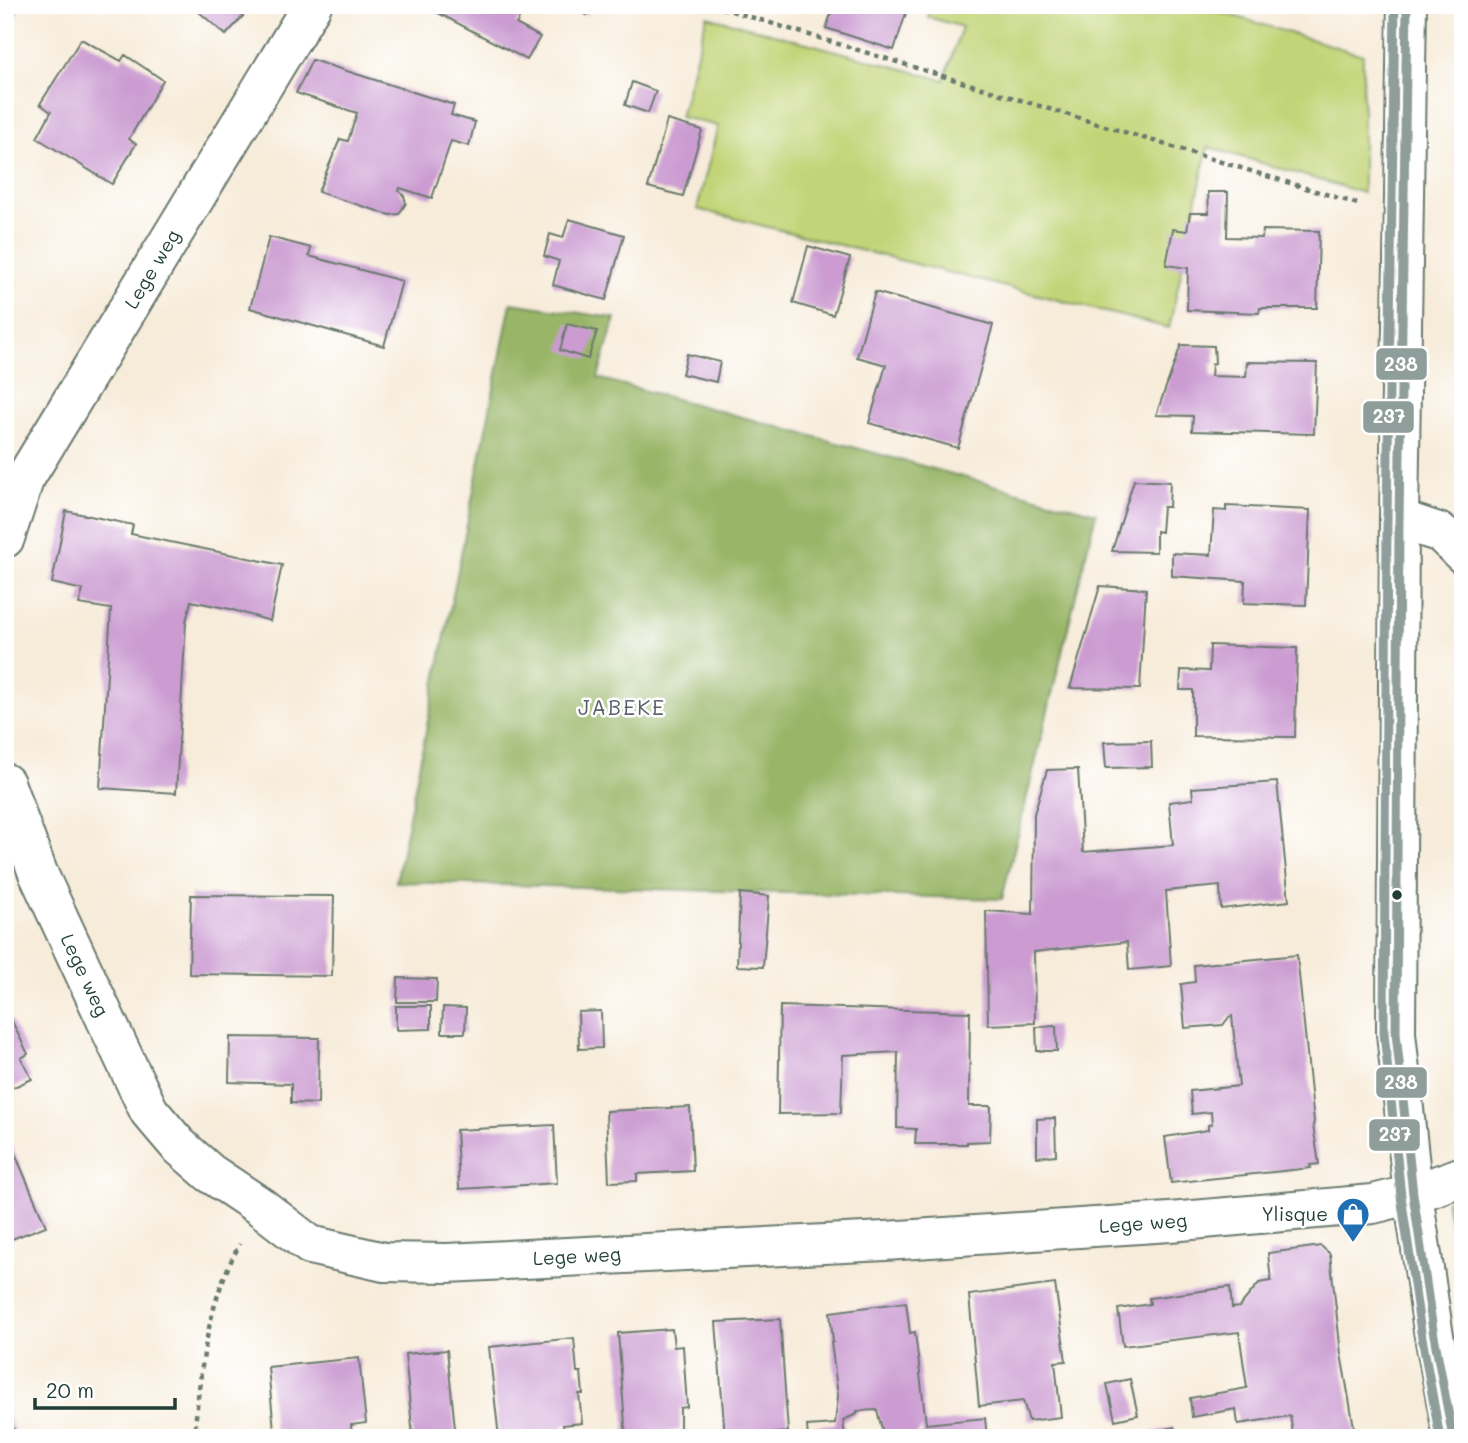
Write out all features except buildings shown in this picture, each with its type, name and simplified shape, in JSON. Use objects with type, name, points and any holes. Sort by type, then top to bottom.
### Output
[{"type":"street","name":"Lege weg","points":[[5,538],[24,480],[312,5]]},
{"type":"street","points":[[1407,5],[1399,519],[1396,1032],[1413,1195],[1433,1331],[1453,1438]]},
{"type":"street","points":[[1399,519],[1441,533],[1463,554]]},
{"type":"street","name":"Lege weg","points":[[5,783],[38,873],[149,1111],[178,1145],[210,1173],[261,1207],[310,1245],[384,1262],[447,1263],[885,1241],[1143,1224],[1373,1204],[1413,1195],[1463,1176]]},
{"type":"path","points":[[712,5],[1405,218]]},
{"type":"path","points":[[194,1438],[207,1339],[220,1283],[231,1258],[261,1207]]},
{"type":"green space","points":[[931,5],[1197,5],[1363,55],[1363,193],[1208,147],[1169,328],[697,209],[718,126],[680,117],[707,16],[944,80],[962,27],[928,17]]},
{"type":"green space","points":[[511,303],[615,318],[598,378],[1096,513],[1002,899],[396,882]]},
{"type":"green space","points":[[1463,1198],[1463,1291],[1446,1200]]},
{"type":"waterway","points":[[5,21],[13,5]]},
{"type":"transit line","name":"237","points":[[1395,5],[1387,519],[1384,1033],[1401,1196],[1440,1438]]},
{"type":"transit line","name":"238","points":[[1407,5],[1399,519],[1396,1033],[1413,1194],[1433,1330],[1453,1438]]},
{"type":"place","name":"Ylisque","points":[[1353,1244]]},
{"type":"district","name":"JABEKE","points":[[622,708]]}]
